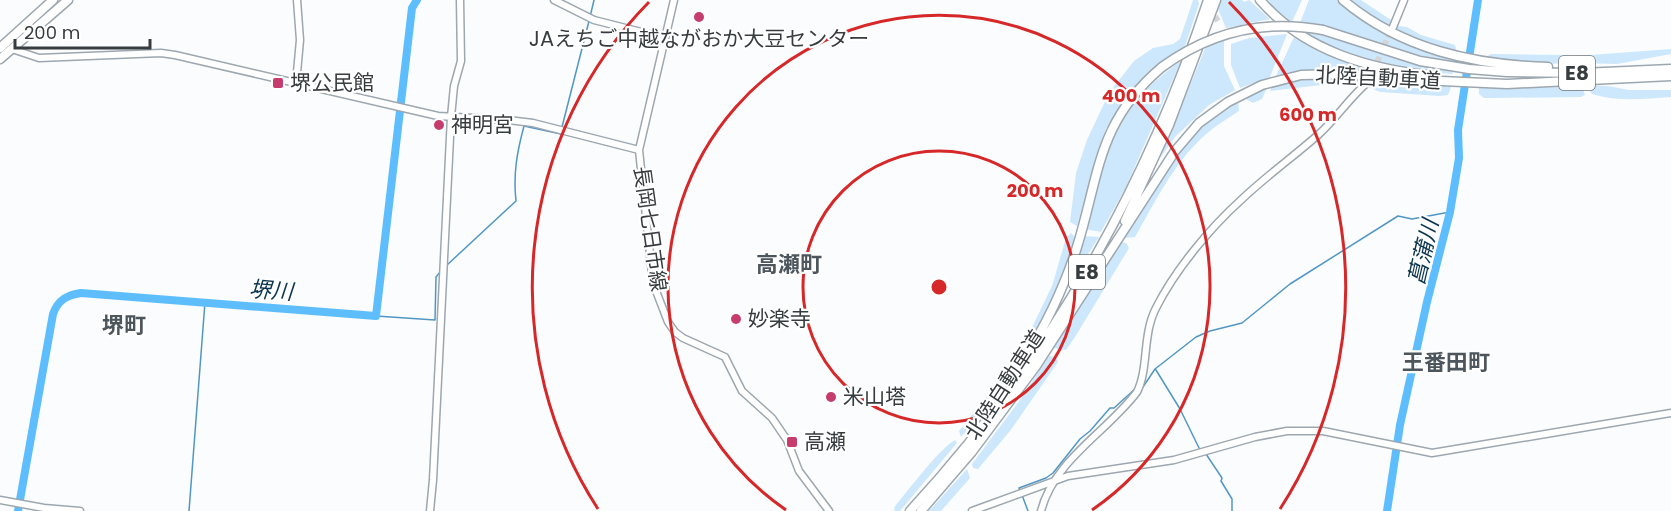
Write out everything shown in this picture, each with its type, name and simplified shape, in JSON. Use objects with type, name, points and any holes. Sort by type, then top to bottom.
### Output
[{"type":"highway","points":[[0,59],[4,46],[53,0]]},
{"type":"highway","points":[[4,46],[68,0]]},
{"type":"highway","name":"北陸自動車道","points":[[910,511],[1008,393],[1054,327],[1099,252],[1147,157],[1194,43],[1208,0]]},
{"type":"highway","name":"北陸自動車道","points":[[1082,297],[1124,222],[1154,161],[1216,0]]},
{"type":"highway","points":[[1260,0],[1309,42],[1341,56],[1380,68],[1452,80],[1524,66],[1671,67]]},
{"type":"highway","points":[[1342,0],[1363,16],[1398,36],[1456,56],[1483,74]]},
{"type":"highway","name":"北陸自動車道","points":[[943,474],[1037,341],[1070,267],[1083,227],[1097,166],[1111,131],[1131,99],[1162,68],[1195,46],[1238,30],[1276,26],[1323,30],[1403,56],[1483,74]]},
{"type":"highway","name":"北陸自動車道","points":[[921,511],[971,453],[1036,366],[1175,151],[1199,123],[1246,91],[1272,81],[1313,74],[1452,80]]},
{"type":"highway","name":"E8","points":[[1483,74],[1569,81],[1671,76]]},
{"type":"street","points":[[296,83],[300,49],[297,0]]},
{"type":"street","points":[[430,511],[451,117],[454,86],[461,61],[460,0]]},
{"type":"street","points":[[554,0],[594,20],[665,38]]},
{"type":"street","points":[[639,150],[674,0]]},
{"type":"street","points":[[1392,27],[1404,0]]},
{"type":"street","name":"長岡七日市線","points":[[4,46],[39,58],[161,53],[402,108],[451,117],[532,123],[639,150],[653,283],[668,322],[678,335],[725,357],[741,391],[772,418],[787,440],[799,471],[829,511]]},
{"type":"street","points":[[1041,511],[1047,494],[1074,457],[1137,392],[1142,378],[1147,331],[1152,317],[1165,294],[1202,242],[1235,205],[1319,134],[1368,82]]},
{"type":"street","points":[[972,511],[1057,479],[1082,473],[1183,458],[1255,437],[1287,431],[1323,431],[1422,453],[1440,453],[1671,413]]},
{"type":"street","points":[[0,500],[44,508],[80,511]]},
{"type":"shaded area","points":[[1193,0],[1198,0],[1199,4],[1185,46],[1153,68],[1135,86],[1106,129],[1077,226],[1070,222],[1076,173],[1087,140],[1109,93],[1134,61],[1153,48],[1173,44],[1180,39]]},
{"type":"shaded area","points":[[1221,0],[1242,0],[1244,2],[1249,0],[1270,19],[1226,28],[1218,9]]},
{"type":"shaded area","points":[[1268,0],[1302,0],[1292,22]]},
{"type":"shaded area","points":[[1309,0],[1337,0],[1411,45],[1457,62],[1456,64],[1387,47],[1330,28],[1300,23]]},
{"type":"shaded area","points":[[1348,0],[1361,0],[1391,20],[1393,22],[1390,28],[1372,18]]},
{"type":"shaded area","points":[[1398,26],[1407,27],[1421,35],[1455,45],[1457,52],[1413,38],[1396,29]]},
{"type":"shaded area","points":[[1301,31],[1321,34],[1416,63],[1454,71],[1452,74],[1432,72],[1374,61],[1337,49]]},
{"type":"shaded area","points":[[1287,34],[1270,77],[1240,88],[1231,65],[1231,44],[1249,38]]},
{"type":"shaded area","points":[[1294,37],[1342,61],[1373,69],[1371,73],[1313,70],[1276,76]]},
{"type":"shaded area","points":[[1224,39],[1224,66],[1235,90],[1209,105],[1175,137],[1160,158],[1206,46]]},
{"type":"shaded area","points":[[1671,49],[1671,54],[1617,64],[1578,63],[1573,59],[1577,56]]},
{"type":"shaded area","points":[[1491,54],[1564,55],[1571,63],[1542,64],[1484,58]]},
{"type":"shaded area","points":[[1181,61],[1126,187],[1101,232],[1085,229],[1106,155],[1125,115],[1139,97]]},
{"type":"shaded area","points":[[1332,77],[1364,79],[1357,87],[1330,84],[1270,91],[1273,84],[1299,79]]},
{"type":"shaded area","points":[[1372,80],[1451,87],[1448,95],[1440,96],[1380,92],[1368,87]]},
{"type":"shaded area","points":[[1586,85],[1629,90],[1671,90],[1671,97],[1612,98],[1592,94]]},
{"type":"shaded area","points":[[1582,87],[1585,95],[1581,97],[1484,98],[1479,94],[1479,88]]},
{"type":"shaded area","points":[[1267,88],[1262,99],[1253,103],[1243,97]]},
{"type":"shaded area","points":[[1238,100],[1239,111],[1208,132],[1183,158],[1135,237],[1123,238],[1177,152],[1201,125]]},
{"type":"shaded area","points":[[1071,233],[1075,237],[1065,266],[1048,306],[1027,346],[1024,344],[1052,286],[1066,238]]},
{"type":"shaded area","points":[[1084,236],[1099,237],[1061,297],[1075,267]]},
{"type":"shaded area","points":[[1120,242],[1126,243],[1129,248],[1075,337],[1066,350],[1053,348]]},
{"type":"shaded area","points":[[1016,354],[1023,356],[987,407],[961,437],[959,431],[996,385]]},
{"type":"shaded area","points":[[1049,356],[1057,357],[1058,362],[1010,431],[978,469],[973,468],[972,464],[1017,404]]},
{"type":"shaded area","points":[[955,440],[957,443],[900,511],[894,511],[895,506],[940,452]]},
{"type":"shaded area","points":[[967,469],[970,478],[941,511],[929,511]]},
{"type":"waterway","name":"堺川","points":[[18,511],[53,314],[60,302],[67,297],[81,293],[376,316],[412,8],[417,0]]},
{"type":"waterway","points":[[590,17],[594,0]]},
{"type":"waterway","name":"菖蒲川","points":[[1387,511],[1400,425],[1427,302],[1450,212],[1459,158],[1458,130],[1478,0]]},
{"type":"waterway","points":[[562,127],[589,21]]},
{"type":"waterway","points":[[447,265],[516,201],[516,163],[524,126],[561,134],[561,132]]},
{"type":"waterway","points":[[1143,387],[1155,369],[1196,337],[1242,323],[1290,284],[1398,216],[1412,219],[1450,212]]},
{"type":"waterway","points":[[376,316],[435,320],[436,277],[441,271]]},
{"type":"waterway","points":[[189,511],[205,302]]},
{"type":"waterway","points":[[1156,370],[1180,409],[1200,450]]},
{"type":"waterway","points":[[1020,491],[1019,488],[1053,473],[1080,439],[1110,408],[1114,408],[1135,389]]},
{"type":"waterway","points":[[1206,454],[1222,478],[1221,481],[1232,499],[1232,511]]},
{"type":"waterway","points":[[1022,495],[1028,511]]},
{"type":"tunnel","points":[[1210,9],[1218,21]]},
{"type":"tunnel","points":[[1370,79],[1391,30]]},
{"type":"place","name":"JAえちご中越ながおか大豆センター","points":[[699,17]]},
{"type":"place","name":"堺公民館","points":[[278,83]]},
{"type":"place","name":"神明宮","points":[[439,125]]},
{"type":"place","name":"妙楽寺","points":[[736,319]]},
{"type":"place","name":"米山塔","points":[[831,397]]},
{"type":"place","name":"高瀬","points":[[792,442]]},
{"type":"district","name":"高瀬町","points":[[789,264]]},
{"type":"district","name":"堺町","points":[[124,325]]},
{"type":"district","name":"王番田町","points":[[1446,362]]}]
